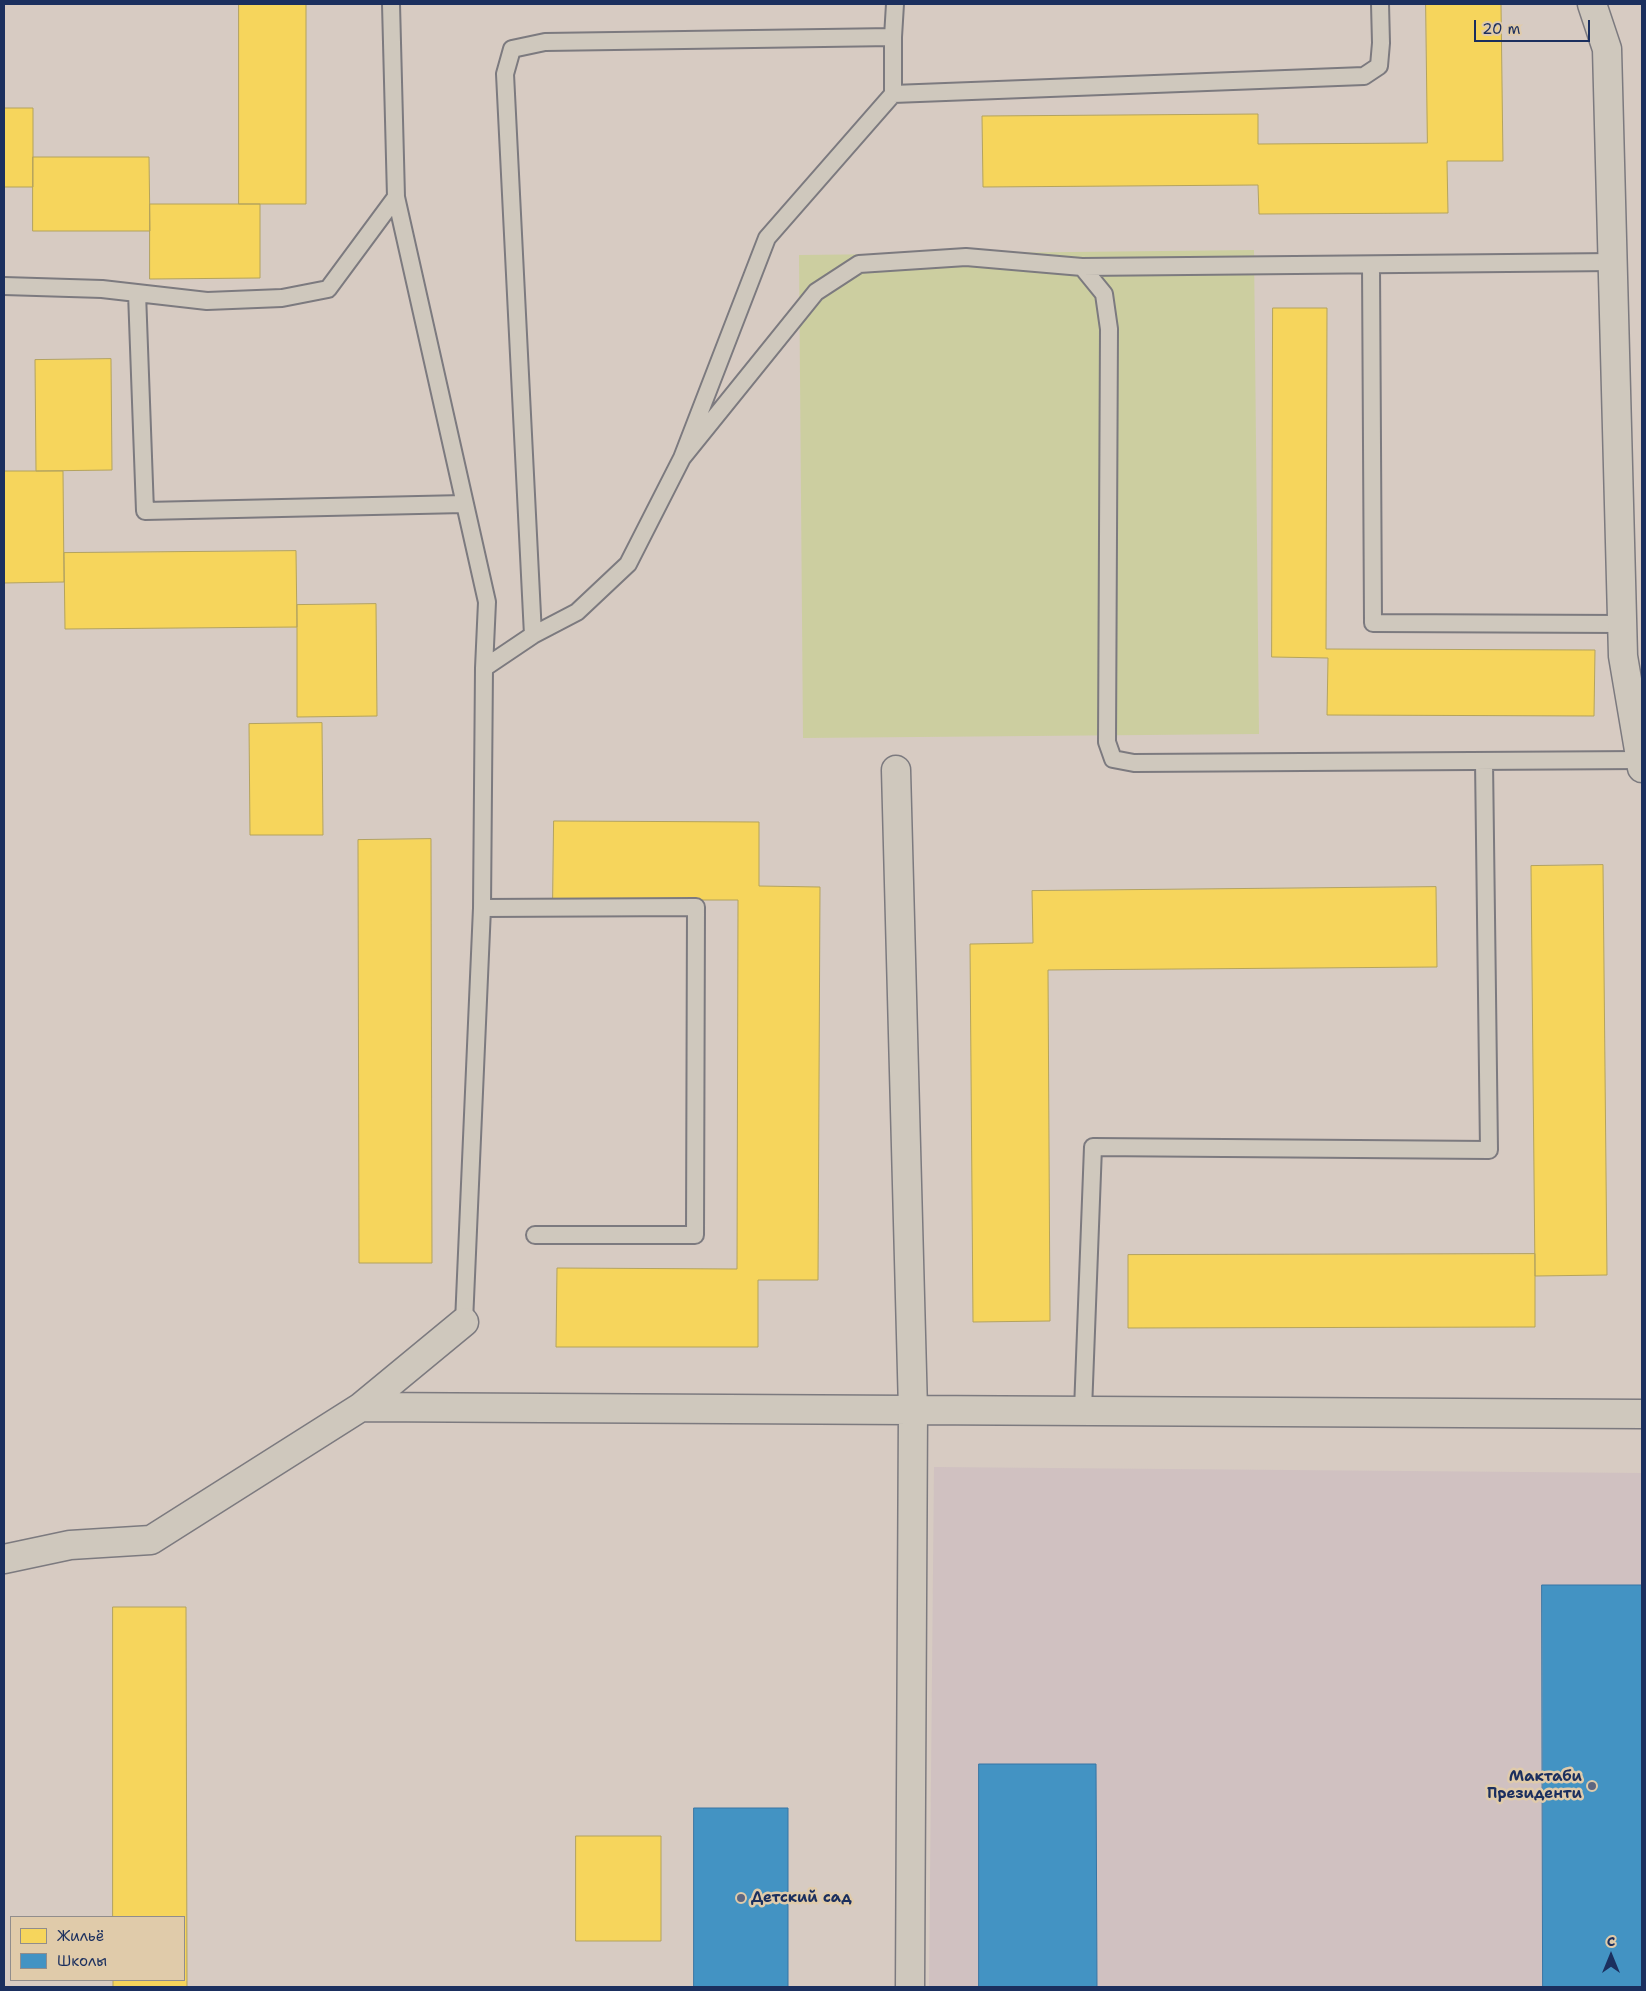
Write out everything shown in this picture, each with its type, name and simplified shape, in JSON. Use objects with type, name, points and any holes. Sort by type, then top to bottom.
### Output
[{"type":"street","points":[[1592,4],[1607,49],[1624,656],[1641,764]]},
{"type":"street","points":[[896,770],[913,1410],[910,1987]]},
{"type":"street","points":[[4,1559],[70,1545],[150,1540],[361,1407],[464,1322]]},
{"type":"street","points":[[361,1407],[1642,1414]]},
{"type":"lane","points":[[392,4],[396,197],[487,602],[484,668],[482,908],[464,1322]]},
{"type":"lane","points":[[484,668],[533,635],[577,612],[628,564],[682,458],[767,238],[893,94],[895,4]]},
{"type":"lane","points":[[893,94],[1364,76],[1379,66],[1381,43],[1380,4]]},
{"type":"lane","points":[[533,635],[505,74],[512,49],[545,42],[893,37]]},
{"type":"lane","points":[[4,286],[102,289],[207,301],[282,298],[328,289],[396,197]]},
{"type":"lane","points":[[682,458],[816,292],[859,264],[966,256],[1082,268],[1614,262]]},
{"type":"lane","points":[[1371,265],[1373,623],[1623,624]]},
{"type":"lane","points":[[1082,268],[1104,294],[1109,329],[1107,742],[1113,759],[1134,762],[1484,761],[1641,764]]},
{"type":"lane","points":[[137,293],[145,511],[464,504]]},
{"type":"lane","points":[[1083,1410],[1092,1147],[1489,1150],[1484,761]]},
{"type":"lane","points":[[482,908],[696,907],[695,1235],[535,1235]]},
{"type":"shaded area","points":[[934,1467],[1642,1473],[1642,1987],[929,1987]]},
{"type":"green space","points":[[1254,250],[1259,734],[803,738],[799,255]]},
{"type":"building: Жильё","points":[[239,4],[306,4],[306,204],[239,204]]},
{"type":"building: Жильё","points":[[1426,4],[1501,4],[1503,161],[1447,161],[1448,213],[1259,214],[1258,185],[983,187],[982,116],[1258,114],[1258,144],[1427,143]]},
{"type":"building: Жильё","points":[[4,108],[33,108],[33,187],[4,187]]},
{"type":"building: Жильё","points":[[33,157],[149,157],[150,231],[33,231]]},
{"type":"building: Жильё","points":[[150,204],[260,204],[260,278],[150,279]]},
{"type":"building: Жильё","points":[[1273,308],[1327,308],[1326,649],[1595,650],[1594,716],[1327,715],[1328,658],[1272,657]]},
{"type":"building: Жильё","points":[[111,359],[112,470],[36,471],[35,360]]},
{"type":"building: Жильё","points":[[4,471],[63,471],[64,582],[4,583]]},
{"type":"building: Жильё","points":[[296,551],[297,627],[65,629],[64,553]]},
{"type":"building: Жильё","points":[[376,604],[377,716],[297,717],[297,605]]},
{"type":"building: Жильё","points":[[322,723],[323,835],[250,835],[249,724]]},
{"type":"building: Жильё","points":[[554,821],[759,822],[759,886],[820,887],[818,1280],[758,1280],[758,1347],[556,1347],[557,1268],[737,1269],[738,900],[553,900]]},
{"type":"building: Жильё","points":[[431,839],[432,1263],[359,1263],[358,840]]},
{"type":"building: Жильё","points":[[1603,865],[1607,1275],[1535,1276],[1531,866]]},
{"type":"building: Жильё","points":[[1436,887],[1437,967],[1048,970],[1050,1321],[973,1322],[970,944],[1033,943],[1032,891]]},
{"type":"building: Жильё","points":[[1535,1254],[1535,1327],[1128,1328],[1128,1255]]},
{"type":"building: Жильё","points":[[113,1607],[186,1607],[187,1987],[113,1987],[113,1981],[185,1981],[185,1916],[113,1916]]},
{"type":"building: Жильё","points":[[576,1836],[661,1836],[661,1941],[576,1941]]},
{"type":"building: Школы","name":"Мактаби Президенти","points":[[1542,1585],[1642,1585],[1642,1987],[1543,1987]]},
{"type":"building: Школы","points":[[979,1764],[1096,1764],[1097,1987],[979,1987]]},
{"type":"building: Школы","name":"Детский сад","points":[[694,1808],[788,1808],[788,1987],[694,1987]]},
{"type":"place","name":"Мактаби Президенти","points":[[1592,1786]]},
{"type":"place","name":"Детский сад","points":[[741,1898]]}]
